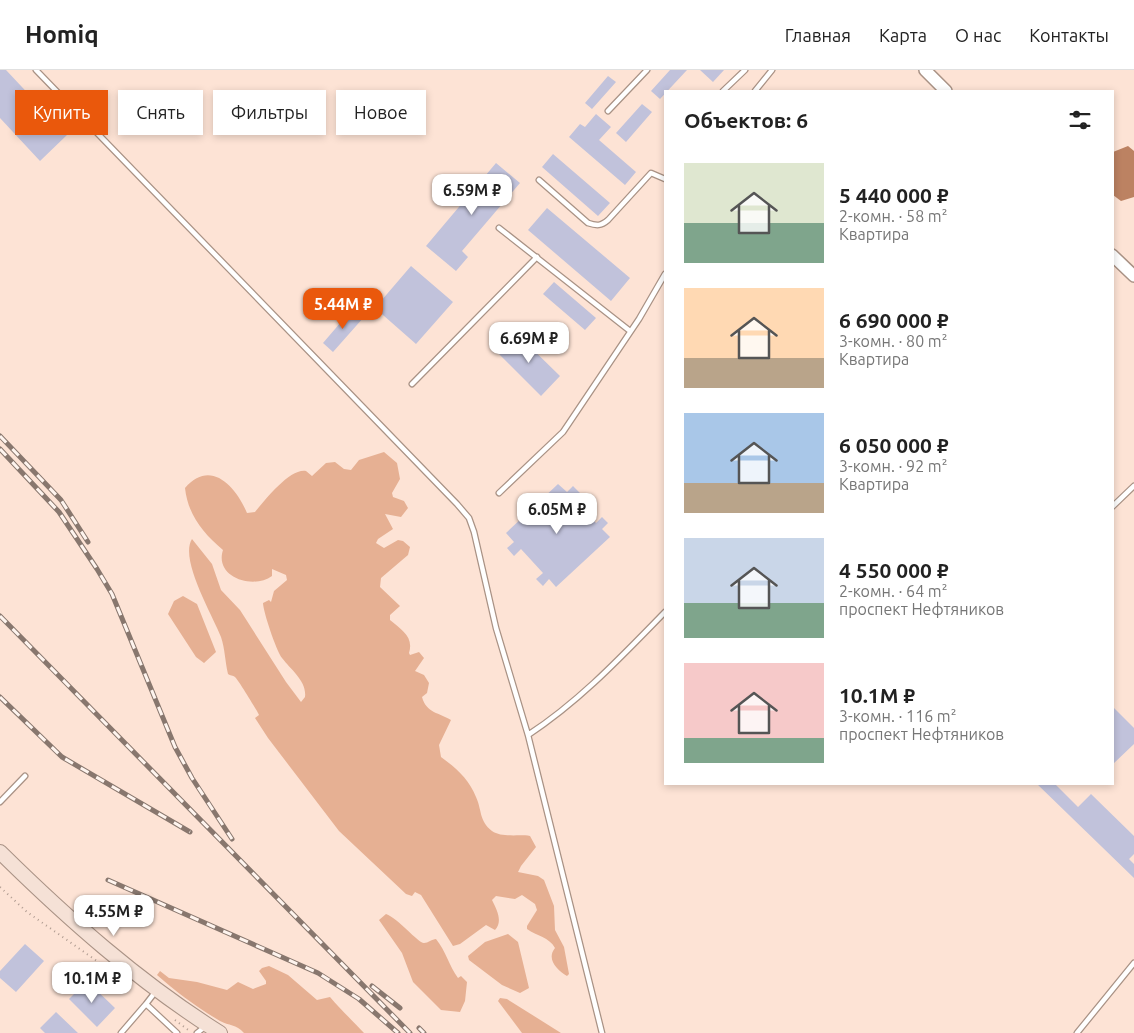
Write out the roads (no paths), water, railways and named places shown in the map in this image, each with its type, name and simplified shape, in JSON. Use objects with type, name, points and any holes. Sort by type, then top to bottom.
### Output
[{"type":"main road","points":[[0,852],[87,933],[203,1029],[220,1033]]},
{"type":"street","points":[[924,70],[945,90]]},
{"type":"street","points":[[1114,257],[1134,276]]},
{"type":"lane","points":[[36,70],[450,496],[468,518],[476,541],[496,628],[528,735],[602,1033]]},
{"type":"lane","points":[[608,111],[647,70]]},
{"type":"lane","points":[[737,70],[741,74]]},
{"type":"lane","points":[[725,90],[745,70]]},
{"type":"lane","points":[[756,90],[772,70]]},
{"type":"lane","points":[[539,180],[588,223],[596,226],[608,220],[651,174],[664,179]]},
{"type":"lane","points":[[499,228],[630,332]]},
{"type":"lane","points":[[412,384],[537,258]]},
{"type":"lane","points":[[499,493],[562,432],[630,332],[664,276]]},
{"type":"lane","points":[[1114,505],[1134,486]]},
{"type":"lane","points":[[528,735],[561,713],[609,670],[664,613]]},
{"type":"lane","points":[[0,802],[25,776]]},
{"type":"lane","points":[[1077,1033],[1134,963]]},
{"type":"lane","points":[[122,1033],[156,989]]},
{"type":"lane","points":[[146,1004],[177,1033]]},
{"type":"railway","points":[[0,436],[61,500],[88,542]]},
{"type":"railway","points":[[0,449],[59,512],[112,594],[175,747],[192,778],[232,839]]},
{"type":"railway","points":[[0,616],[410,1033]]},
{"type":"railway","points":[[0,697],[62,757],[190,832]]},
{"type":"railway","points":[[108,880],[318,973],[359,999],[398,1033]]},
{"type":"railway","points":[[372,986],[400,1008]]},
{"type":"railway","points":[[419,1028],[424,1033]]}]
